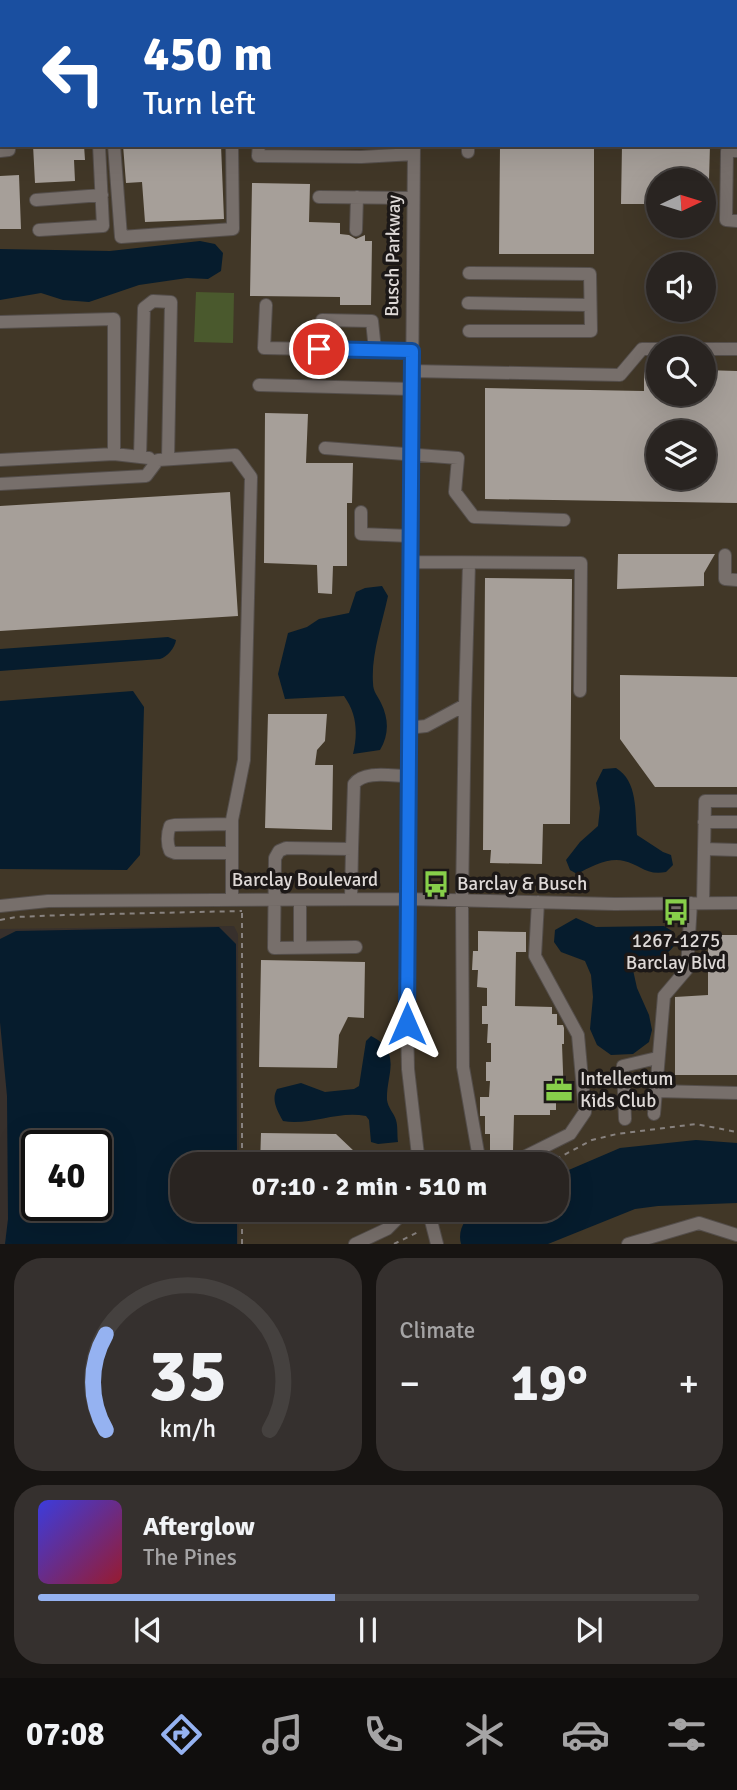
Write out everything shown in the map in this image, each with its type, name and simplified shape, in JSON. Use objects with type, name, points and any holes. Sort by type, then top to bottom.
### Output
[{"type":"street","points":[[38,230],[103,226],[99,147]]},
{"type":"street","points":[[114,147],[121,237],[233,229],[232,147]]},
{"type":"street","points":[[259,147],[258,156],[414,150]]},
{"type":"street","name":"Busch Parkway","points":[[414,150],[407,899],[408,1069],[418,1152]]},
{"type":"street","points":[[737,151],[727,151],[726,220],[737,221]]},
{"type":"street","points":[[36,200],[102,195]]},
{"type":"street","points":[[318,197],[413,198]]},
{"type":"street","points":[[356,230],[357,197]]},
{"type":"street","points":[[468,273],[590,274],[591,331],[469,331]]},
{"type":"street","points":[[0,484],[146,476],[163,459],[171,302],[153,301],[144,308],[140,457]]},
{"type":"street","points":[[468,303],[590,304]]},
{"type":"street","points":[[266,305],[264,348],[412,351]]},
{"type":"street","points":[[0,322],[114,319],[114,454]]},
{"type":"street","points":[[322,320],[372,321],[375,350]]},
{"type":"street","points":[[411,371],[620,374],[642,349],[646,349]]},
{"type":"street","points":[[716,349],[737,349]]},
{"type":"street","points":[[259,385],[411,389]]},
{"type":"street","points":[[325,448],[458,458],[455,492],[474,517],[564,520]]},
{"type":"street","points":[[0,460],[114,454],[163,459],[235,455],[251,477],[244,760],[232,824],[232,853],[239,904]]},
{"type":"street","points":[[361,512],[361,534],[410,536]]},
{"type":"street","points":[[725,555],[725,579],[737,580]]},
{"type":"street","points":[[410,562],[581,563],[580,691]]},
{"type":"street","points":[[469,562],[462,900],[463,1067],[478,1152]]},
{"type":"street","points":[[408,728],[425,726],[465,705]]},
{"type":"street","points":[[351,899],[354,784],[365,776],[408,776]]},
{"type":"street","points":[[654,1114],[664,996],[687,970],[704,849],[705,801],[737,801]]},
{"type":"street","points":[[704,822],[737,822]]},
{"type":"street","points":[[232,824],[175,825],[170,827],[168,838],[170,851],[175,853],[232,853]]},
{"type":"street","points":[[352,849],[286,848],[279,851],[275,858],[274,947],[356,947]]},
{"type":"street","points":[[704,849],[737,849]]},
{"type":"street","name":"Barclay Boulevard","points":[[0,906],[48,901],[239,904],[274,900],[351,899],[737,903]]},
{"type":"street","points":[[300,900],[300,947]]},
{"type":"street","points":[[534,1152],[570,1134],[585,1112],[578,1035],[535,956],[538,902]]},
{"type":"street","points":[[625,1119],[623,1066],[657,1058]]},
{"type":"street","points":[[655,1091],[737,1093]]},
{"type":"street","points":[[355,1244],[387,1229],[394,1222]]},
{"type":"street","points":[[431,1222],[437,1244]]},
{"type":"street","points":[[628,1244],[699,1223],[737,1235]]},
{"type":"path","points":[[0,920],[239,904],[242,1152]]},
{"type":"path","points":[[569,1152],[592,1140],[617,1134],[696,1124],[737,1132]]},
{"type":"path","points":[[243,1222],[243,1244]]},
{"type":"path","points":[[394,1244],[426,1228]]},
{"type":"shaded area","points":[[0,147],[737,147],[737,1244],[238,1244],[239,1222],[569,1222],[569,1152],[239,1152],[238,934],[234,926],[0,929]]},
{"type":"green space","points":[[196,292],[234,293],[233,343],[194,342]]},
{"type":"water","points":[[200,241],[215,244],[223,253],[221,271],[208,279],[187,278],[139,285],[89,302],[63,300],[41,293],[0,300],[0,249],[110,251]]},
{"type":"water","points":[[382,586],[388,596],[375,651],[373,683],[385,715],[386,733],[380,750],[353,754],[355,724],[352,710],[344,696],[285,699],[278,674],[288,633],[307,627],[319,619],[349,613],[356,592]]},
{"type":"water","points":[[168,637],[176,640],[175,643],[170,652],[160,659],[0,671],[0,649]]},
{"type":"water","points":[[133,691],[144,707],[140,855],[127,870],[0,869],[0,701]]},
{"type":"water","points":[[616,768],[632,789],[637,835],[671,855],[673,865],[666,872],[653,872],[618,860],[600,863],[577,874],[570,870],[566,860],[580,842],[598,826],[600,808],[596,783],[603,769]]},
{"type":"water","points":[[576,918],[596,927],[664,926],[672,931],[675,944],[672,949],[661,956],[642,959],[633,970],[652,1030],[649,1042],[633,1054],[611,1055],[597,1045],[590,1029],[593,997],[591,975],[585,961],[561,952],[554,942],[555,930]]},
{"type":"water","points":[[219,927],[236,944],[237,1152],[170,1152],[170,1222],[237,1222],[237,1244],[5,1244],[8,1219],[7,1096],[0,1022],[0,939],[16,931]]},
{"type":"water","points":[[371,1036],[381,1042],[390,1057],[387,1100],[396,1120],[398,1142],[371,1142],[369,1120],[366,1116],[345,1115],[283,1121],[275,1101],[277,1089],[301,1083],[325,1092],[359,1086],[366,1041]]},
{"type":"water","points":[[696,1140],[737,1143],[737,1203],[635,1209],[548,1244],[461,1244],[460,1233],[466,1222],[569,1222],[569,1170],[620,1148]]},
{"type":"building","points":[[33,147],[84,147],[85,160],[74,160],[75,181],[35,183]]},
{"type":"building","points":[[123,147],[221,147],[224,219],[145,222],[142,182],[126,183]]},
{"type":"building","points":[[500,147],[594,147],[594,254],[499,254]]},
{"type":"building","points":[[622,147],[710,147],[709,168],[646,168],[646,204],[621,204]]},
{"type":"building","points":[[19,175],[21,229],[0,229],[0,176]]},
{"type":"building","points":[[252,183],[310,184],[309,222],[340,223],[340,234],[356,239],[365,235],[365,241],[372,241],[371,305],[340,305],[340,297],[250,296]]},
{"type":"building","points":[[646,370],[646,406],[716,406],[716,370],[737,371],[737,503],[485,499],[485,388],[644,391]]},
{"type":"building","points":[[265,413],[308,414],[306,463],[353,463],[352,503],[347,503],[347,566],[333,566],[332,594],[318,593],[317,565],[264,563]]},
{"type":"building","points":[[230,492],[238,616],[0,631],[0,506]]},
{"type":"building","points":[[618,554],[715,554],[704,573],[704,586],[617,589]]},
{"type":"building","points":[[485,578],[572,579],[570,824],[543,824],[542,864],[490,863],[491,850],[483,850]]},
{"type":"building","points":[[620,675],[737,677],[737,787],[655,787],[620,739]]},
{"type":"building","points":[[268,714],[327,714],[325,741],[317,750],[315,765],[333,765],[332,830],[265,828]]},
{"type":"building","points":[[478,931],[526,932],[526,952],[516,952],[515,1006],[552,1007],[552,1014],[557,1014],[557,1025],[563,1025],[564,1028],[564,1099],[556,1099],[556,1110],[550,1110],[550,1115],[514,1115],[513,1151],[490,1151],[490,1134],[485,1134],[485,1116],[480,1116],[480,1097],[489,1097],[490,1081],[486,1081],[486,1062],[491,1062],[491,1043],[487,1043],[488,1024],[482,1024],[482,1006],[487,1006],[487,988],[477,987],[478,970],[472,970],[473,951],[478,951]]},
{"type":"building","points":[[708,935],[737,935],[737,1075],[675,1075],[675,997],[708,995]]},
{"type":"building","points":[[261,960],[365,962],[364,1018],[348,1017],[339,1035],[337,1068],[259,1067]]},
{"type":"building","points":[[261,1133],[336,1134],[355,1152],[260,1152]]},
{"type":"place","name":"Barclay & Busch","points":[[436,884]]},
{"type":"place","name":"1267-1275 Barclay Blvd","points":[[676,912]]},
{"type":"place","name":"Intellectum Kids Club","points":[[559,1090]]},
{"type":"route","points":[[319,349],[412,351],[407,1024]]}]
